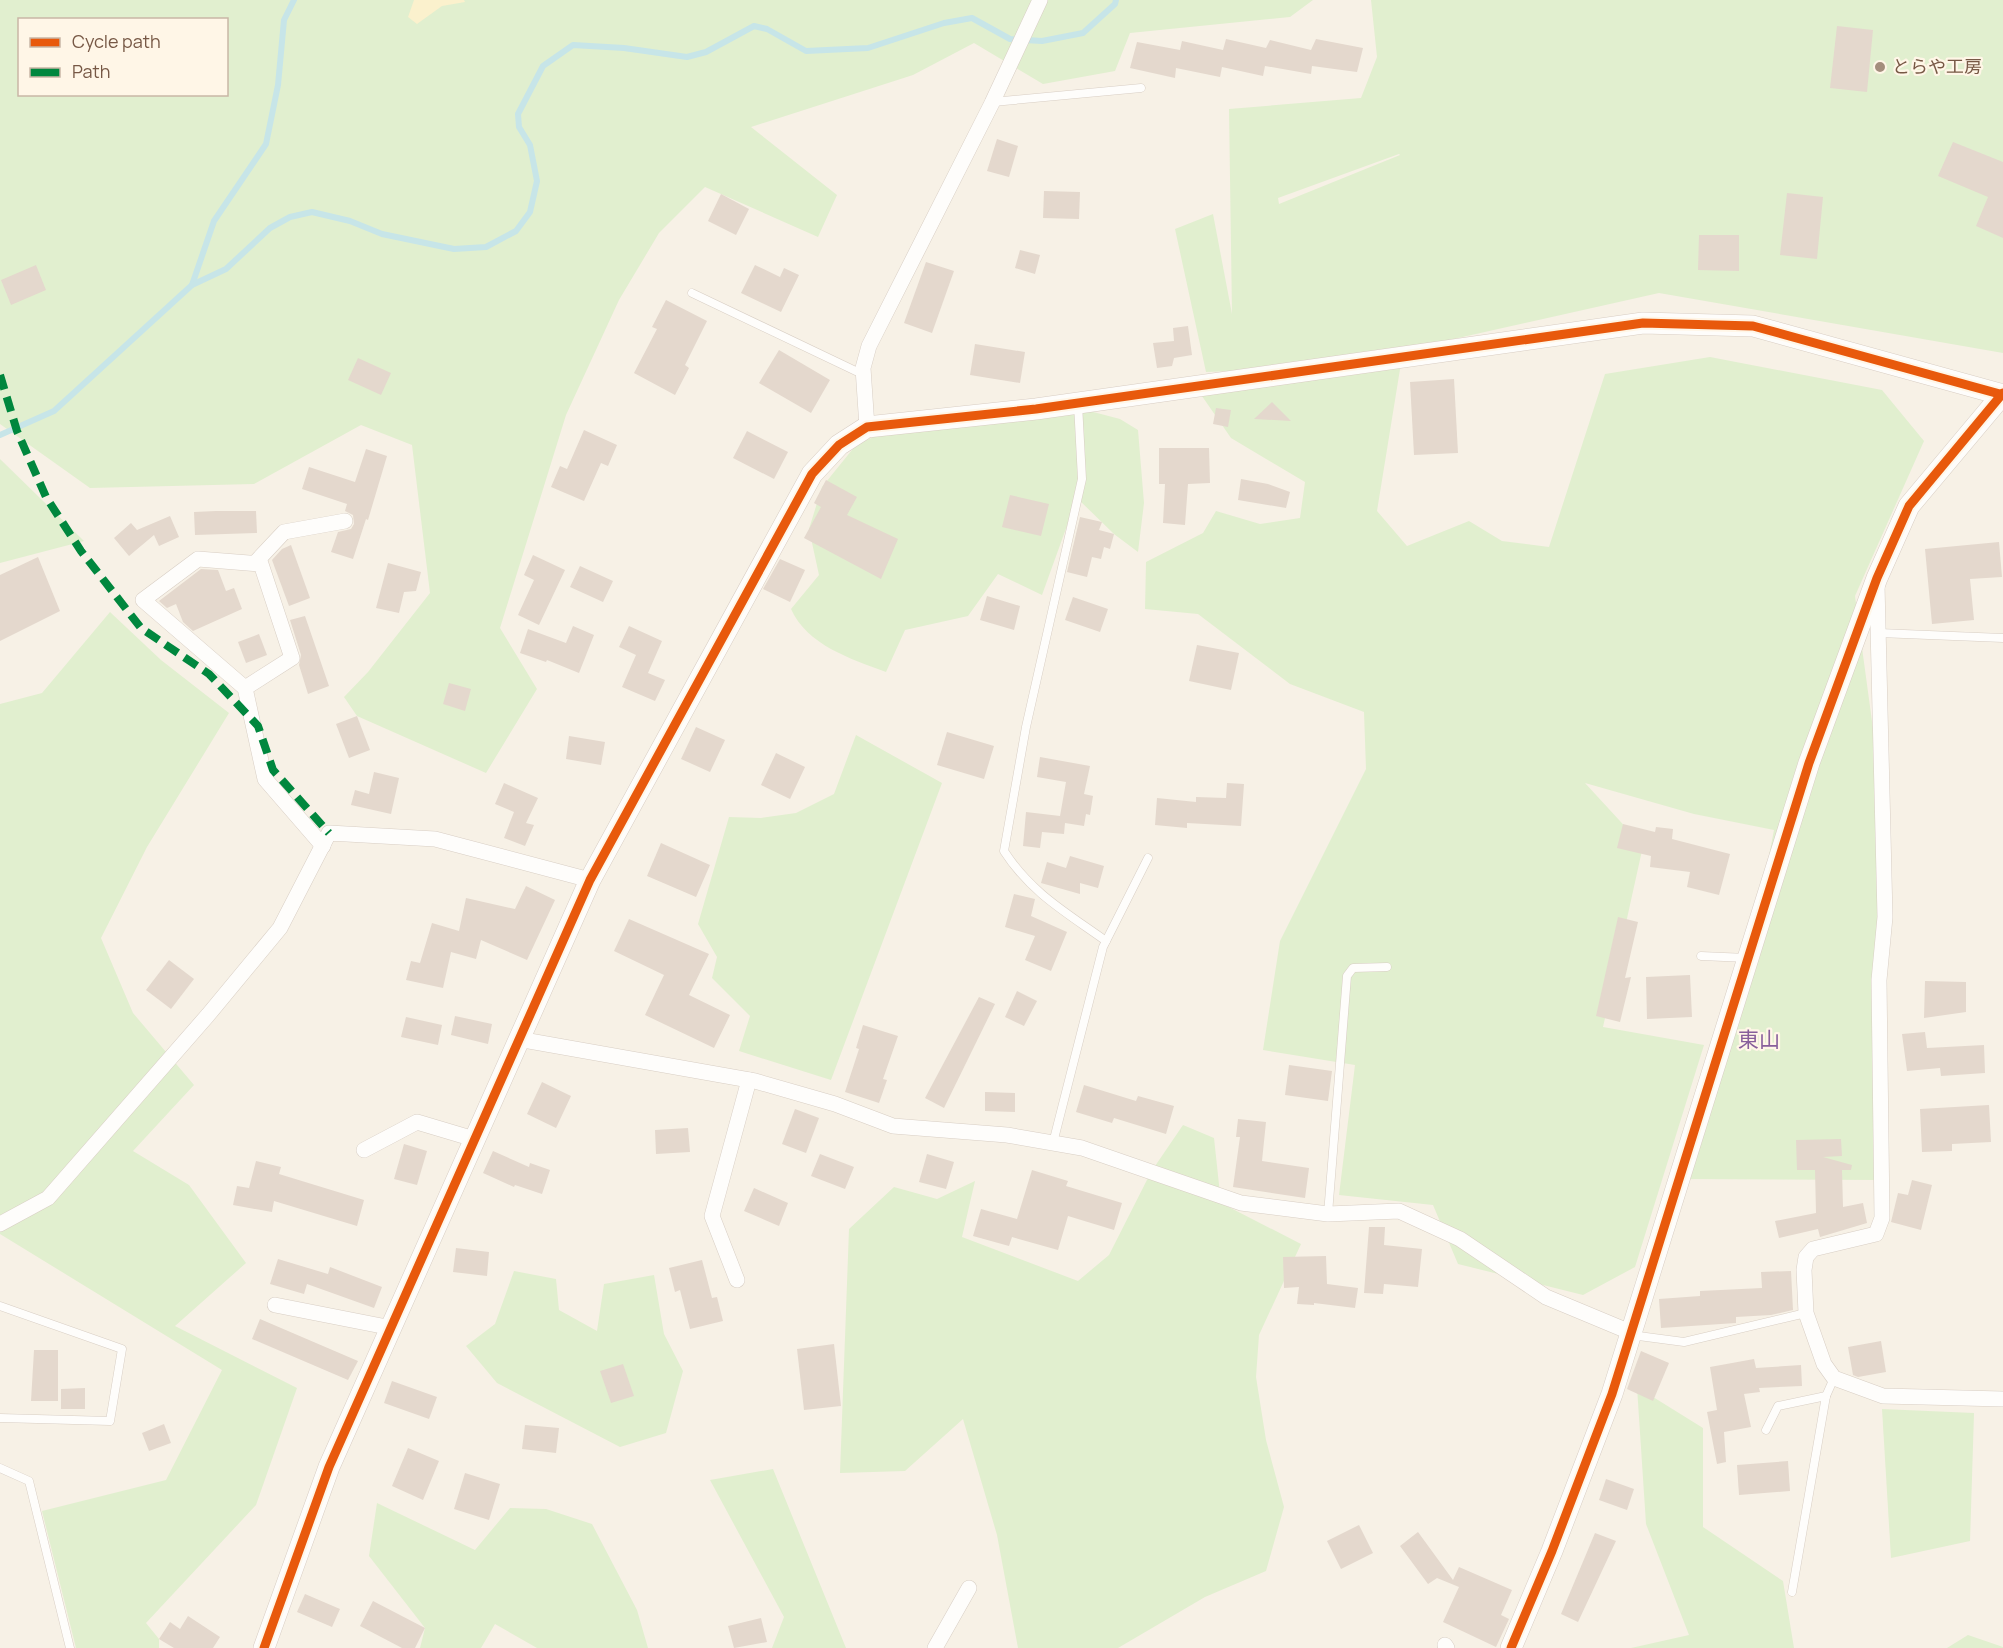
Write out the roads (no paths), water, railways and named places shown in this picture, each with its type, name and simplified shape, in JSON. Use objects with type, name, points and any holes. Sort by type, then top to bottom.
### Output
[{"type":"street","points":[[867,428],[864,375],[869,346],[992,103],[1040,0]]},
{"type":"street","points":[[264,1648],[329,1467],[590,880],[812,474],[839,445],[867,428],[1077,403],[1642,323],[1753,326],[2002,394],[1909,506],[1877,578],[1809,763],[1681,1179],[1608,1404],[1552,1551],[1511,1648]]},
{"type":"street","points":[[255,563],[284,532],[345,520]]},
{"type":"street","points":[[245,688],[292,658],[261,564],[198,559],[143,600],[245,688],[265,779],[323,846]]},
{"type":"street","points":[[1877,578],[1885,917],[1879,992],[1882,1218],[1876,1234],[1813,1249],[1806,1257],[1804,1270],[1806,1313],[1824,1364],[1834,1378],[1883,1396],[2003,1400]]},
{"type":"street","points":[[0,1224],[48,1198],[208,1015],[280,928],[329,833],[435,839],[590,880]]},
{"type":"street","points":[[518,1039],[749,1080],[836,1104],[893,1126],[1006,1135],[1082,1148],[1241,1203],[1328,1214],[1399,1211],[1460,1239],[1546,1297],[1630,1333]]},
{"type":"street","points":[[737,1280],[712,1216],[749,1080]]},
{"type":"street","points":[[364,1150],[417,1122],[474,1139]]},
{"type":"street","points":[[275,1305],[392,1328]]},
{"type":"street","points":[[935,1648],[969,1588]]},
{"type":"lane","points":[[992,103],[1141,88]]},
{"type":"lane","points":[[692,293],[864,375]]},
{"type":"lane","points":[[1077,403],[1082,479],[1026,727],[1004,851],[1020,876],[1044,898],[1106,941]]},
{"type":"lane","points":[[1879,633],[2003,638]]},
{"type":"lane","points":[[1053,1143],[1106,941],[1148,858]]},
{"type":"lane","points":[[1701,956],[1749,958]]},
{"type":"lane","points":[[1328,1214],[1347,975],[1353,968],[1387,967]]},
{"type":"lane","points":[[0,1306],[122,1349],[110,1421],[0,1418]]},
{"type":"lane","points":[[1630,1333],[1684,1342],[1806,1313]]},
{"type":"lane","points":[[1792,1592],[1826,1396],[1834,1378]]},
{"type":"lane","points":[[1766,1430],[1778,1406],[1826,1396]]},
{"type":"lane","points":[[0,1468],[29,1481],[70,1648]]},
{"type":"waterway","points":[[192,285],[214,221],[266,144],[278,85],[284,20],[294,0]]},
{"type":"waterway","points":[[0,435],[54,411],[192,285],[226,269],[270,228],[290,217],[312,212],[350,221],[382,234],[454,249],[486,247],[516,231],[530,212],[537,181],[530,145],[519,127],[518,114],[543,66],[573,45],[624,48],[687,57],[706,52],[754,26],[767,29],[806,51],[868,48],[944,23],[972,18],[1010,39],[1042,41],[1083,33],[1115,4],[1116,0]]},
{"type":"place","name":"とらや工房","points":[[1880,67]]},
{"type":"district","name":"東山","points":[[1759,1040]]}]
